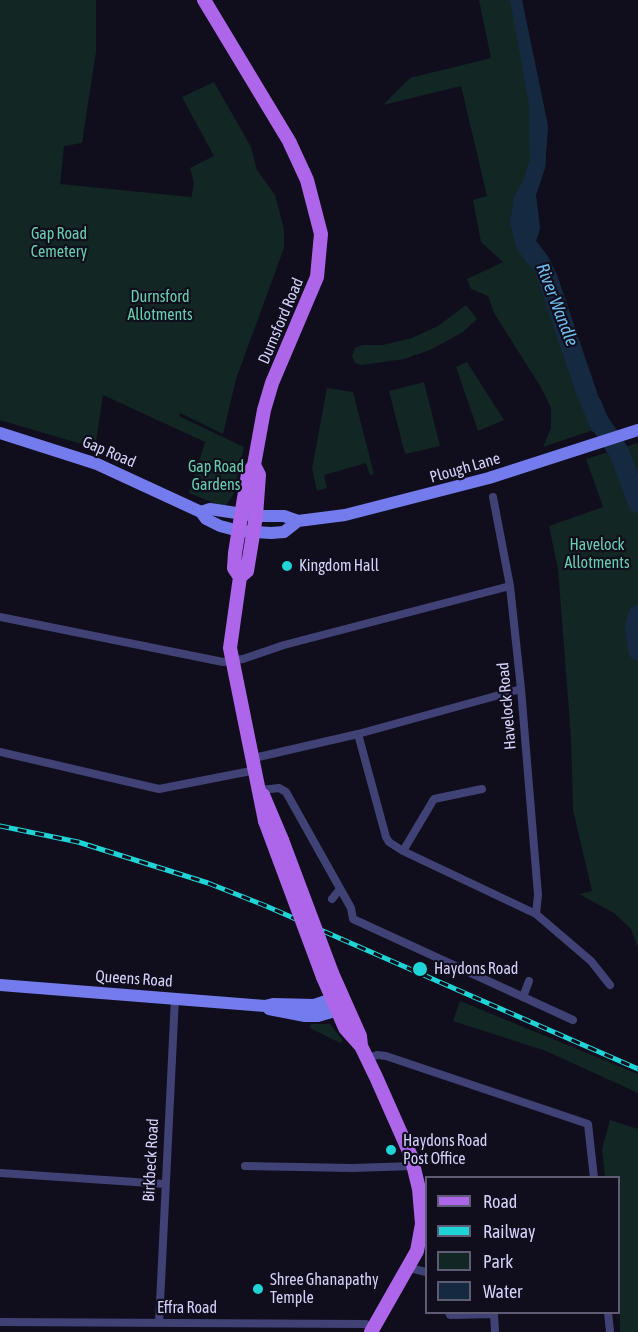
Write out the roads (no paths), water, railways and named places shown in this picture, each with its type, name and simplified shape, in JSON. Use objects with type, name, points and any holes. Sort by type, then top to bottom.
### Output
[{"type":"main road","name":"Durnsford Road","points":[[204,0],[290,141],[307,180],[321,234],[317,277],[272,383],[254,465],[248,474],[239,531]]},
{"type":"main road","name":"Plough Lane","points":[[241,514],[284,516],[298,521],[345,515],[416,499],[633,432]]},
{"type":"main road","name":"Gap Road","points":[[0,433],[97,464],[201,512],[206,519],[239,531]]},
{"type":"main road","name":"Durnsford Road","points":[[254,465],[259,475],[254,533]]},
{"type":"main road","name":"Gap Road","points":[[201,512],[210,509],[241,514]]},
{"type":"main road","name":"Plough Lane","points":[[239,531],[284,532],[298,521]]},
{"type":"main road","points":[[239,531],[234,568],[240,576],[230,642],[232,661],[261,790],[270,820],[340,1003],[345,1028],[363,1052],[414,1166],[422,1224],[417,1251],[410,1268],[371,1330]]},
{"type":"main road","points":[[240,576],[247,571],[254,533]]},
{"type":"main road","name":"Queens Road","points":[[0,986],[265,1006],[340,1003]]},
{"type":"street","name":"Havelock Road","points":[[493,497],[510,586],[521,689],[538,895],[536,914]]},
{"type":"street","points":[[0,617],[223,662],[510,586]]},
{"type":"street","points":[[0,752],[159,789],[521,689]]},
{"type":"street","points":[[358,734],[386,837],[403,851],[545,919],[591,960],[610,985]]},
{"type":"street","points":[[261,790],[279,788],[286,792],[351,908],[352,919],[573,1020]]},
{"type":"street","points":[[403,851],[434,799],[482,789]]},
{"type":"street","points":[[332,899],[340,889]]},
{"type":"street","points":[[523,997],[529,981]]},
{"type":"street","name":"Birkbeck Road","points":[[159,1323],[175,998]]},
{"type":"street","points":[[363,1052],[386,1056],[588,1124],[594,1176]]},
{"type":"street","points":[[245,1166],[352,1168],[414,1166]]},
{"type":"street","points":[[0,1173],[165,1184]]},
{"type":"street","points":[[410,1268],[425,1272]]},
{"type":"street","points":[[494,1314],[495,1332]]},
{"type":"street","points":[[608,1314],[609,1332]]},
{"type":"street","name":"Effra Road","points":[[0,1322],[159,1323],[178,1328],[366,1324],[371,1330]]},
{"type":"water","points":[[510,0],[522,0],[548,126],[545,168],[536,195],[540,228],[536,241],[547,255],[557,275],[608,425],[592,432],[576,393],[535,272],[517,250],[510,223],[514,196],[524,179],[530,158],[529,105]]},
{"type":"waterway","name":"River Wandle","points":[[592,405],[598,420],[619,452],[638,503]]},
{"type":"waterway","name":"River Wandle","points":[[638,615],[635,626],[638,651]]},
{"type":"railway","points":[[0,826],[78,842],[208,883],[266,906],[638,1069]]},
{"type":"place","name":"Kingdom Hall","points":[[287,566]]},
{"type":"place","name":"Haydons Road","points":[[420,969]]},
{"type":"place","name":"Haydons Road Post Office","points":[[391,1150]]},
{"type":"place","name":"Shree Ghanapathy Temple","points":[[258,1289]]},
{"type":"park label","name":"Gap Road Cemetery","points":[[59,243]]},
{"type":"park label","name":"Durnsford Allotments","points":[[160,306]]},
{"type":"park label","name":"Gap Road Gardens","points":[[216,476]]},
{"type":"park label","name":"Havelock Allotments","points":[[597,554]]}]
